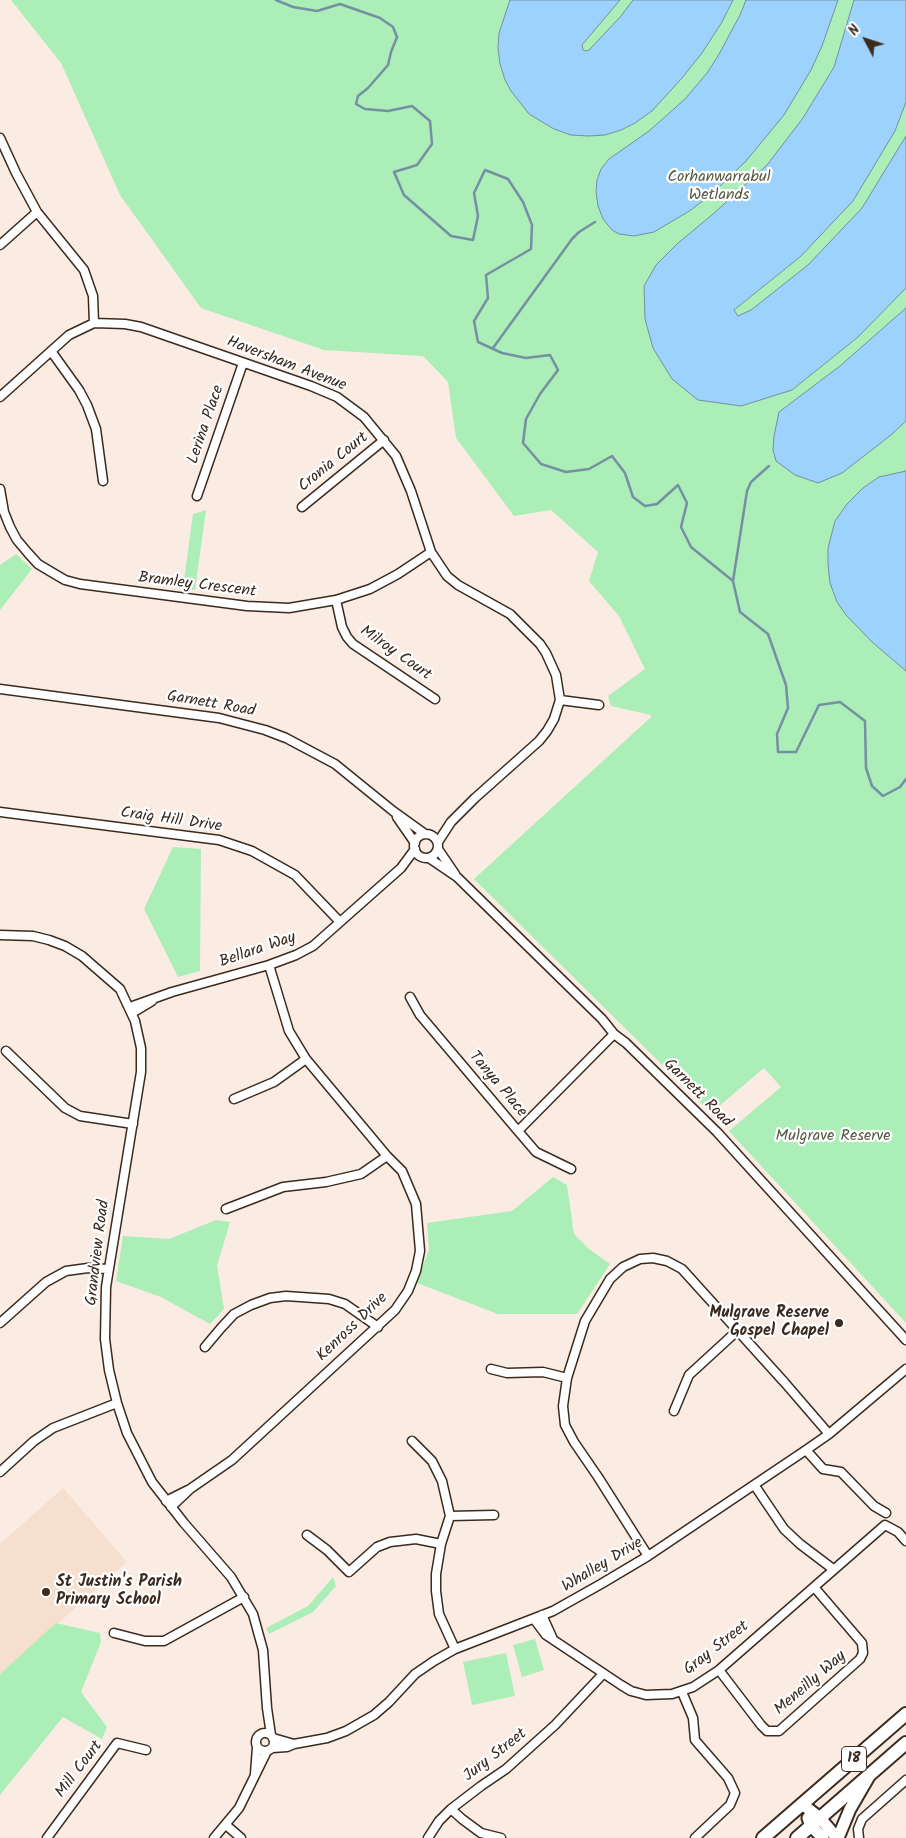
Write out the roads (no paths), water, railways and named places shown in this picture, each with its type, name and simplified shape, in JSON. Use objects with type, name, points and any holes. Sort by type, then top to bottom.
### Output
[{"type":"highway","name":"18","points":[[763,1838],[906,1714]]},
{"type":"highway","name":"18","points":[[797,1838],[906,1743]]},
{"type":"main road","points":[[816,1822],[838,1838],[850,1809],[872,1772]]},
{"type":"main road","points":[[802,1804],[816,1822],[823,1838]]},
{"type":"street","points":[[0,138],[37,212],[84,270],[93,296],[94,323]]},
{"type":"street","points":[[0,245],[37,212]]},
{"type":"street","name":"Haversham Avenue","points":[[0,397],[69,335],[94,323],[125,324],[141,327],[310,386],[338,397],[364,417],[396,456],[411,491],[431,552],[447,576],[458,585],[510,614],[540,644],[556,675],[560,700],[548,731],[474,798],[451,822],[438,845]]},
{"type":"street","points":[[51,351],[87,405],[96,428],[103,481]]},
{"type":"street","name":"Lerina Place","points":[[197,496],[243,363]]},
{"type":"street","name":"Cronia Court","points":[[302,507],[384,440]]},
{"type":"street","name":"Bramley Crescent","points":[[0,489],[4,512],[17,540],[38,564],[65,580],[80,584],[268,608],[288,608],[336,600],[370,589],[398,574],[431,552]]},
{"type":"street","name":"Milroy Court","points":[[336,600],[342,628],[354,644],[435,699]]},
{"type":"street","name":"Garnett Road","points":[[0,689],[219,718],[265,730],[294,742],[335,764],[393,811],[428,834]]},
{"type":"street","points":[[560,700],[599,705]]},
{"type":"street","name":"Garnett Road","points":[[393,811],[415,846]]},
{"type":"street","name":"Craig Hill Drive","points":[[0,812],[219,840],[252,850],[295,875],[340,922]]},
{"type":"street","name":"Haversham Avenue","points":[[428,834],[451,822]]},
{"type":"street","points":[[428,834],[438,845],[435,855],[426,858],[416,853],[415,846],[419,837],[428,834]]},
{"type":"street","name":"Garnett Road","points":[[438,845],[457,877]]},
{"type":"street","name":"Bellara Way","points":[[131,1010],[172,992],[269,965],[314,946],[401,868],[415,846]]},
{"type":"street","name":"Garnett Road","points":[[426,858],[457,877],[602,1019],[614,1034],[626,1043],[717,1132],[906,1340]]},
{"type":"street","name":"Bellara Way","points":[[401,868],[426,858]]},
{"type":"street","name":"Grandview Road","points":[[0,935],[33,936],[65,946],[82,956],[108,977],[120,989],[131,1010],[138,1032],[142,1060],[108,1269],[105,1303],[109,1370],[127,1433],[152,1482],[168,1504],[231,1577],[253,1614],[263,1650],[267,1708],[272,1737]]},
{"type":"street","name":"Kenross Drive","points":[[168,1504],[232,1460],[395,1310],[408,1290],[416,1271],[420,1250],[416,1204],[402,1171],[387,1156],[306,1059],[289,1031],[269,965]]},
{"type":"street","name":"Tanya Place","points":[[410,998],[420,1015],[518,1131],[614,1034]]},
{"type":"street","points":[[6,1051],[65,1108],[80,1116],[133,1124]]},
{"type":"street","points":[[234,1099],[274,1082],[306,1059]]},
{"type":"street","points":[[518,1131],[536,1152],[571,1170]]},
{"type":"street","points":[[226,1209],[283,1187],[326,1182],[361,1174],[387,1156]]},
{"type":"street","points":[[648,1556],[574,1442],[565,1425],[563,1406],[567,1378],[586,1321],[610,1279],[623,1267],[640,1259],[653,1258],[667,1261],[682,1269],[829,1434]]},
{"type":"street","points":[[0,1323],[46,1282],[66,1271],[88,1268],[108,1269]]},
{"type":"street","points":[[205,1347],[234,1314],[270,1298],[286,1296],[329,1299],[345,1304],[378,1327]]},
{"type":"street","points":[[674,1412],[689,1374],[737,1331]]},
{"type":"street","points":[[491,1369],[506,1373],[543,1372],[567,1378]]},
{"type":"street","name":"Whalley Drive","points":[[269,1750],[327,1738],[346,1731],[374,1715],[415,1674],[455,1649],[553,1611],[648,1556],[829,1434],[906,1369]]},
{"type":"street","points":[[0,1472],[34,1441],[53,1428],[117,1403]]},
{"type":"street","points":[[412,1441],[432,1461],[442,1481],[450,1516],[441,1544],[436,1574],[436,1591],[439,1614],[455,1649]]},
{"type":"street","points":[[806,1450],[823,1469],[841,1472],[874,1506],[886,1513]]},
{"type":"street","points":[[754,1486],[784,1529],[832,1569]]},
{"type":"street","points":[[450,1516],[494,1514]]},
{"type":"street","name":"Gray Street","points":[[534,1619],[546,1635],[631,1691],[646,1695],[682,1692],[705,1681],[719,1670],[832,1569],[885,1525],[898,1532],[906,1541]]},
{"type":"street","points":[[307,1534],[328,1550],[349,1572],[377,1546],[390,1542],[416,1538],[441,1544]]},
{"type":"street","name":"Meneilly Way","points":[[719,1670],[761,1725],[767,1731],[779,1730],[860,1659],[863,1653],[862,1643],[814,1587]]},
{"type":"street","points":[[114,1633],[145,1641],[164,1641],[244,1597]]},
{"type":"street","points":[[542,1615],[552,1639]]},
{"type":"street","name":"Jury Street","points":[[428,1838],[451,1809],[506,1769],[555,1725],[600,1672]]},
{"type":"street","points":[[682,1692],[693,1718],[695,1740],[728,1778],[735,1793],[730,1805],[695,1838]]},
{"type":"street","name":"Grandview Road","points":[[260,1734],[267,1708]]},
{"type":"street","points":[[214,1838],[239,1808],[269,1750],[274,1744],[272,1737],[267,1733],[260,1734],[256,1738],[255,1776]]},
{"type":"street","name":"Whalley Drive","points":[[272,1737],[294,1744]]},
{"type":"street","name":"Mill Court","points":[[47,1838],[117,1743],[146,1750]]},
{"type":"street","points":[[257,1747],[261,1751],[269,1750]]},
{"type":"street","points":[[859,1838],[858,1829],[865,1816],[906,1780]]},
{"type":"street","points":[[451,1809],[462,1820],[481,1833],[501,1838]]},
{"type":"street","points":[[226,1825],[241,1838]]},
{"type":"water","points":[[510,0],[620,0],[582,45],[583,50],[586,51],[621,16],[633,0],[733,0],[722,22],[702,53],[652,111],[621,130],[605,135],[589,136],[571,135],[554,129],[529,114],[511,91],[500,64],[498,48],[499,33]]},
{"type":"water","points":[[746,0],[838,0],[822,46],[811,70],[784,115],[746,161],[715,191],[691,210],[654,232],[634,236],[619,234],[612,230],[603,219],[598,206],[596,192],[597,180],[601,169],[609,159],[649,131],[685,99],[707,73],[718,56]]},
{"type":"water","points":[[854,0],[906,0],[906,102],[895,131],[853,201],[800,257],[734,310],[738,316],[751,310],[808,265],[862,208],[906,136],[906,288],[858,337],[792,390],[741,406],[698,400],[672,379],[653,348],[645,319],[644,286],[656,265],[677,244],[767,165],[803,118],[834,67]]},
{"type":"water","points":[[906,308],[906,421],[842,473],[818,483],[795,475],[776,461],[773,450],[779,412],[840,366]]},
{"type":"water","points":[[906,471],[906,671],[872,642],[846,615],[837,602],[830,583],[828,548],[835,521],[847,504],[863,488],[879,477]]},
{"type":"waterway","points":[[276,0],[293,7],[317,11],[340,4],[380,18],[393,27],[397,37],[388,65],[368,88],[358,96],[356,104],[365,109],[388,111],[412,106],[430,121],[432,144],[417,165],[394,172],[404,195],[451,236],[473,240],[478,216],[474,193],[485,170],[508,179],[523,202],[532,225],[531,249],[486,275],[488,298],[474,321],[478,342],[502,353],[526,358],[550,355],[558,370],[540,394],[526,419],[523,443],[541,464],[566,472],[589,469],[612,456],[625,473],[633,497],[645,506],[657,504],[678,485],[687,503],[681,527],[691,547],[733,581],[740,612],[768,634],[786,685],[788,708],[777,734],[778,752],[796,752],[819,705],[840,702],[865,721],[866,768],[872,786],[883,796],[900,787],[906,779]]},
{"type":"waterway","points":[[493,348],[572,239],[595,222]]},
{"type":"waterway","points":[[733,581],[747,491],[751,482],[769,466]]},
{"type":"place","name":"Mulgrave Reserve Gospel Chapel","points":[[839,1323]]},
{"type":"place","name":"St Justin's Parish Primary School","points":[[46,1592]]},
{"type":"park label","name":"Corhanwarrabul Wetlands","points":[[719,187]]},
{"type":"park label","name":"Mulgrave Reserve","points":[[833,1137]]}]
